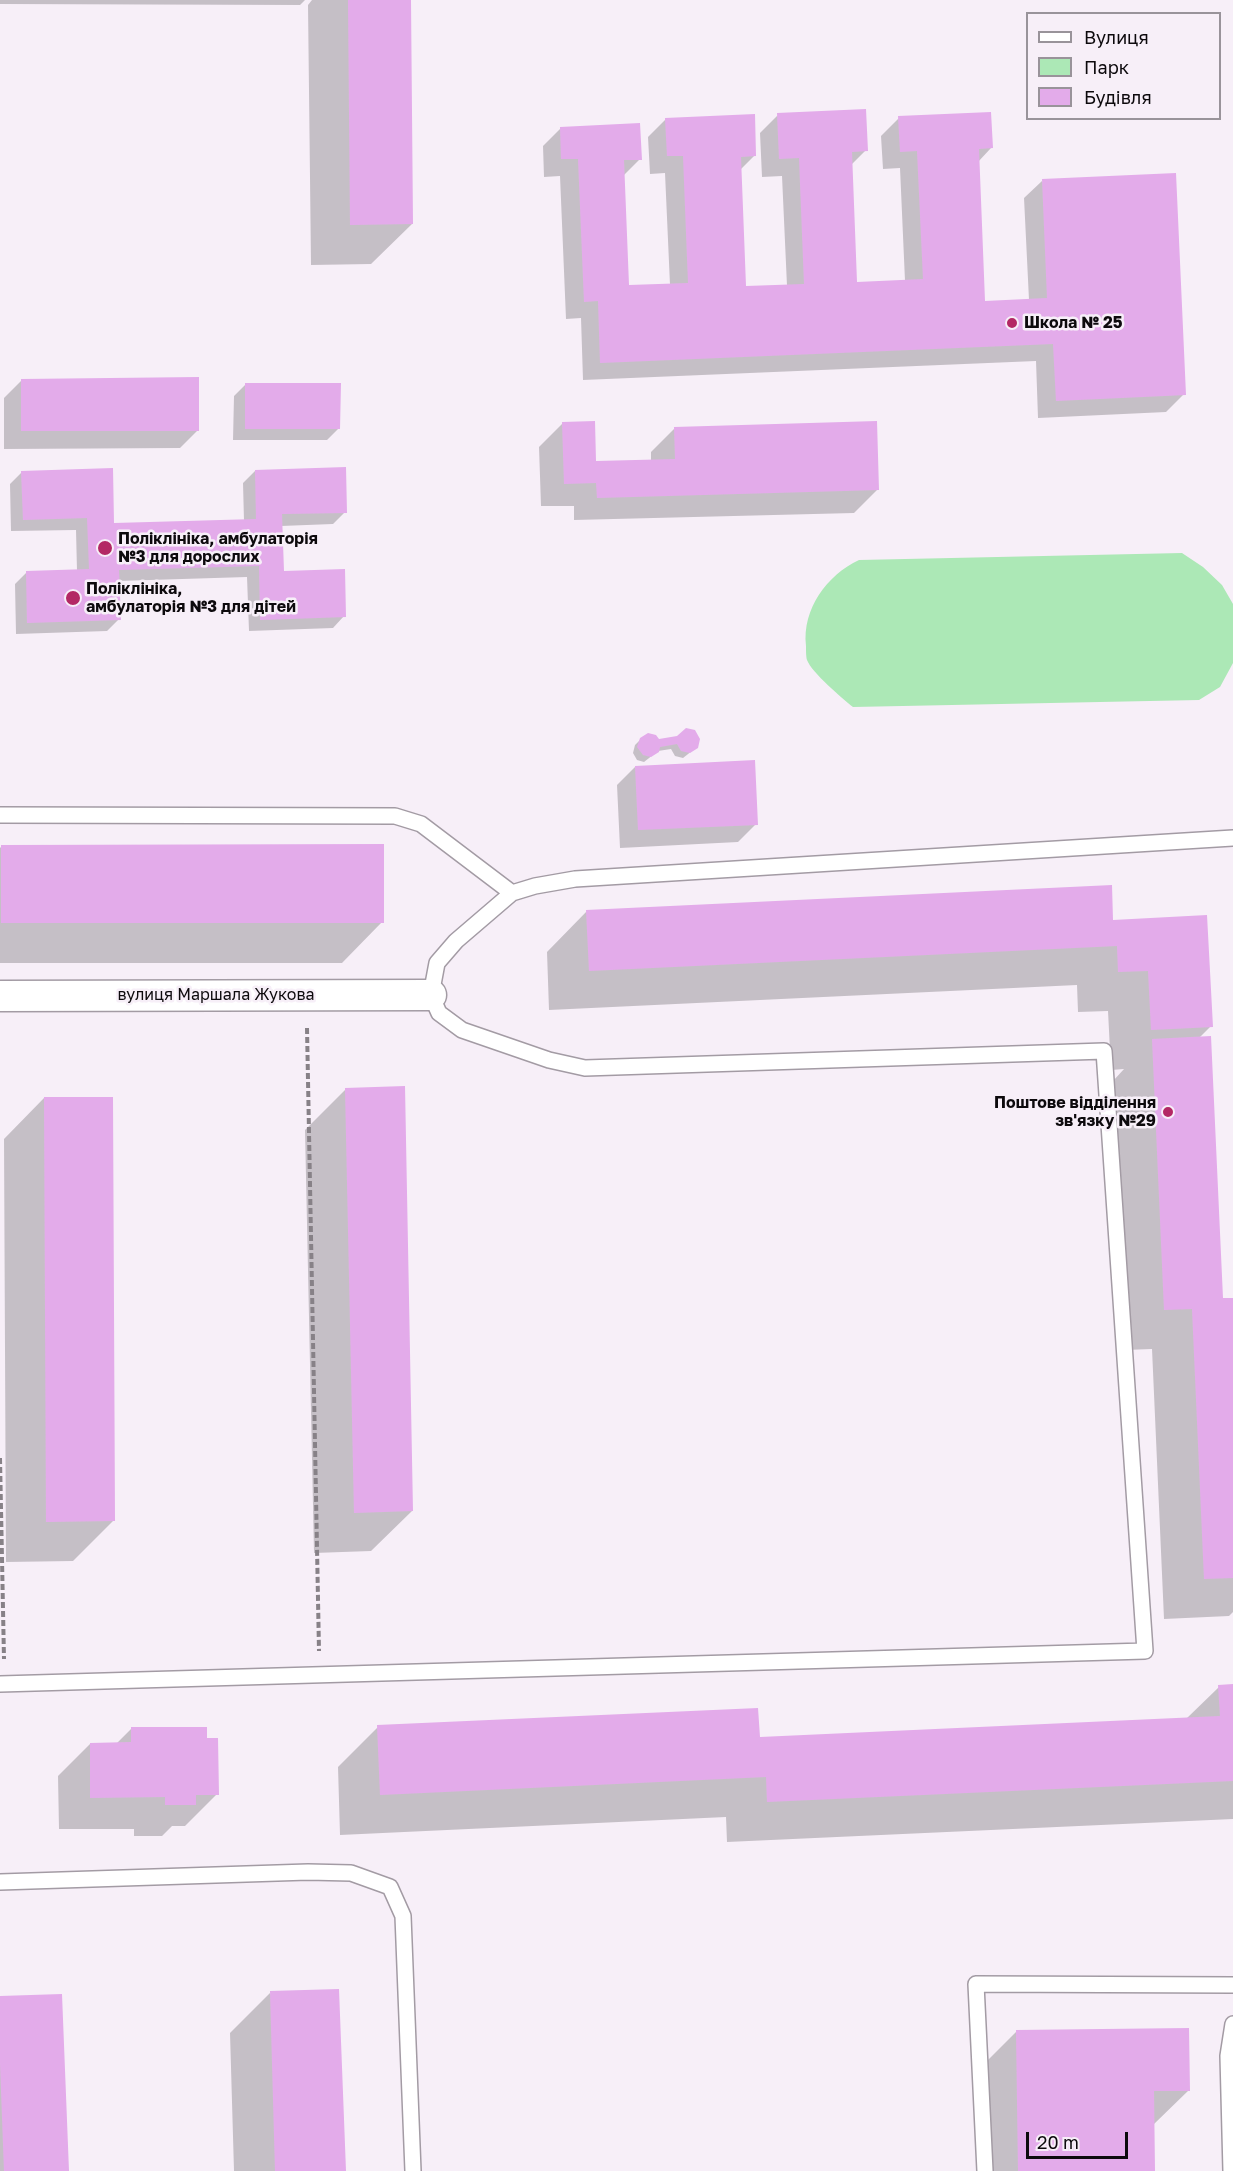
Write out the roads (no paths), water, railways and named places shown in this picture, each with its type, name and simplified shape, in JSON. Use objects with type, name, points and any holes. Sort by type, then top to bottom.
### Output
[{"type":"street","name":"вулиця Маршала Жукова","points":[[0,996],[431,994]]},
{"type":"lane","points":[[0,815],[395,816],[421,824],[512,893]]},
{"type":"lane","points":[[2,1684],[1145,1651],[1104,1052],[585,1068],[549,1060],[462,1030],[439,1013],[431,994],[437,963],[456,941],[512,893],[535,886],[575,879],[1233,838]]},
{"type":"lane","points":[[0,1882],[308,1872],[351,1873],[390,1887],[403,1916],[413,2171]]},
{"type":"lane","points":[[985,2171],[976,1984],[1233,1985]]},
{"type":"lane","points":[[1231,2171],[1233,2024]]},
{"type":"place","name":"Школа № 25","points":[[1012,323]]},
{"type":"place","name":"Поліклініка, амбулаторія №3 для дорослих","points":[[105,548]]},
{"type":"place","name":"Поліклініка, амбулаторія №3 для дітей","points":[[73,598]]},
{"type":"place","name":"Поштове відділення зв'язку №29","points":[[1168,1112]]}]
